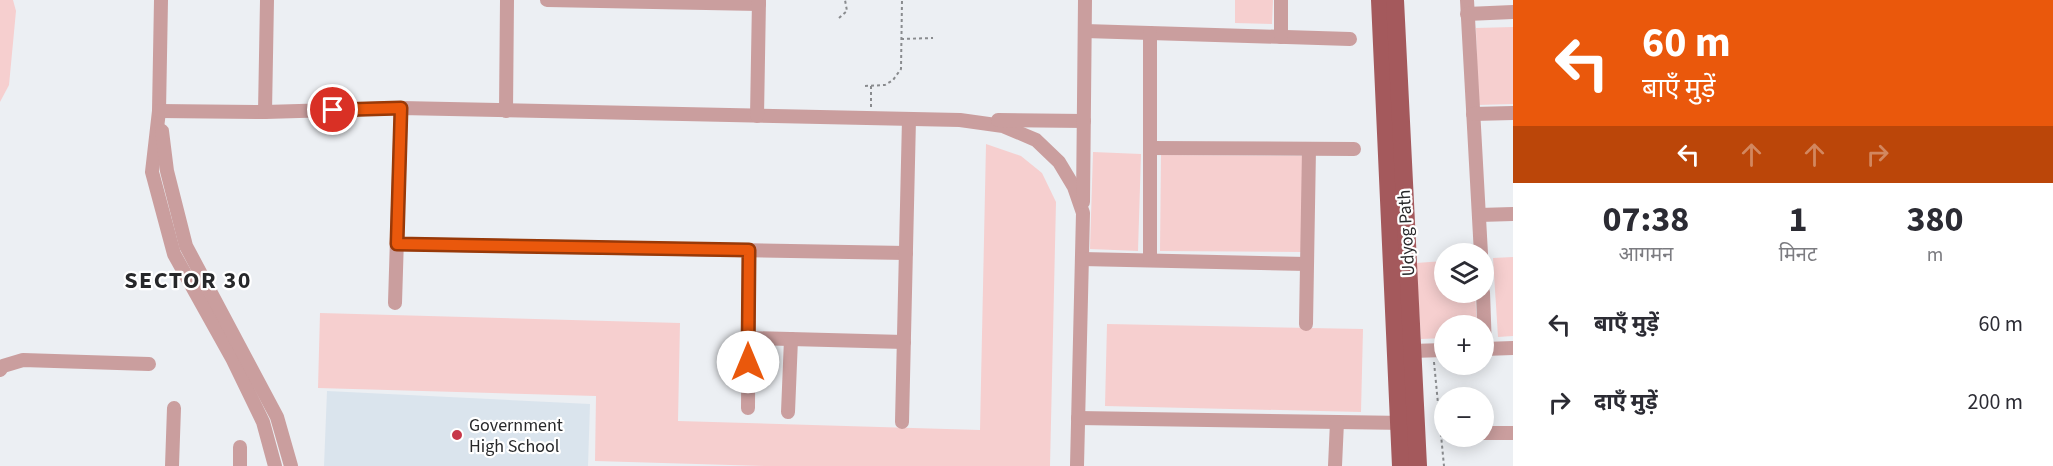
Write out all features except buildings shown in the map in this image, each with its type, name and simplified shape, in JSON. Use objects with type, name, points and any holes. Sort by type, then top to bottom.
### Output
[{"type":"main road","name":"Udyog Path","points":[[1380,0],[1407,423],[1418,466]]},
{"type":"main road","name":"Udyog Path","points":[[1395,0],[1412,351],[1407,423],[1401,466]]},
{"type":"street","points":[[161,0],[159,111],[152,172],[174,254],[232,358],[263,422],[276,466]]},
{"type":"street","points":[[265,112],[267,0]]},
{"type":"street","points":[[506,111],[507,0]]},
{"type":"street","points":[[547,0],[759,2],[757,116]]},
{"type":"street","points":[[1077,466],[1085,0]]},
{"type":"street","points":[[1281,0],[1281,37]]},
{"type":"street","points":[[1480,243],[1467,7],[1513,12]]},
{"type":"street","points":[[1085,32],[1350,39]]},
{"type":"street","points":[[1150,33],[1150,260]]},
{"type":"street","points":[[159,111],[265,112],[401,108],[1084,121]]},
{"type":"street","points":[[395,303],[401,108]]},
{"type":"street","points":[[159,111],[167,171],[186,246],[277,417],[291,466]]},
{"type":"street","points":[[1473,114],[1513,112]]},
{"type":"street","points":[[902,422],[909,119]]},
{"type":"street","points":[[960,120],[1003,126],[1036,140],[1059,162],[1074,187],[1083,213]]},
{"type":"street","points":[[1150,148],[1354,149]]},
{"type":"street","points":[[1306,324],[1309,149]]},
{"type":"street","points":[[1479,215],[1513,214]]},
{"type":"street","points":[[397,244],[906,253]]},
{"type":"street","points":[[748,408],[749,250]]},
{"type":"street","points":[[1082,259],[1307,264]]},
{"type":"street","points":[[748,338],[904,342]]},
{"type":"street","points":[[788,412],[791,339]]},
{"type":"street","points":[[1494,349],[1513,348]]},
{"type":"street","points":[[1412,351],[1434,350]]},
{"type":"street","points":[[0,370],[3,366],[23,360],[149,364]]},
{"type":"street","points":[[172,466],[174,408]]},
{"type":"street","points":[[1078,418],[1407,423]]},
{"type":"street","points":[[1335,466],[1337,422]]},
{"type":"street","points":[[1494,433],[1513,434]]},
{"type":"street","points":[[240,447],[240,466]]},
{"type":"path","points":[[839,18],[847,11],[845,0]]},
{"type":"path","points":[[865,86],[885,85],[894,80],[901,69],[902,0]]},
{"type":"path","points":[[901,39],[933,38]]},
{"type":"path","points":[[871,86],[872,118]]},
{"type":"path","points":[[1440,375],[1444,466]]},
{"type":"shaded area","points":[[0,0],[13,0],[16,11],[9,85],[0,102]]},
{"type":"shaded area","points":[[1235,0],[1273,0],[1272,24],[1235,23]]},
{"type":"shaded area","points":[[1513,27],[1513,104],[1478,105],[1476,28]]},
{"type":"shaded area","points":[[986,144],[1021,156],[1042,173],[1056,202],[1050,466],[764,466],[595,461],[596,396],[318,388],[320,313],[680,323],[678,421],[980,430]]},
{"type":"shaded area","points":[[1093,152],[1141,154],[1138,251],[1090,249]]},
{"type":"shaded area","points":[[1161,155],[1303,156],[1302,252],[1160,251]]},
{"type":"shaded area","points":[[1513,257],[1513,336],[1498,337],[1494,258]]},
{"type":"shaded area","points":[[1434,262],[1434,303],[1476,303],[1476,315],[1434,315],[1434,338],[1421,339],[1416,263]]},
{"type":"shaded area","points":[[1107,324],[1363,329],[1361,412],[1105,406]]},
{"type":"shaded area","name":"Government High School","points":[[327,391],[590,404],[588,466],[324,466]]},
{"type":"place","name":"Government High School","points":[[457,435]]},
{"type":"district","name":"SECTOR 30","points":[[188,280]]},
{"type":"route","points":[[333,110],[401,108],[397,244],[749,250],[748,362]]}]
